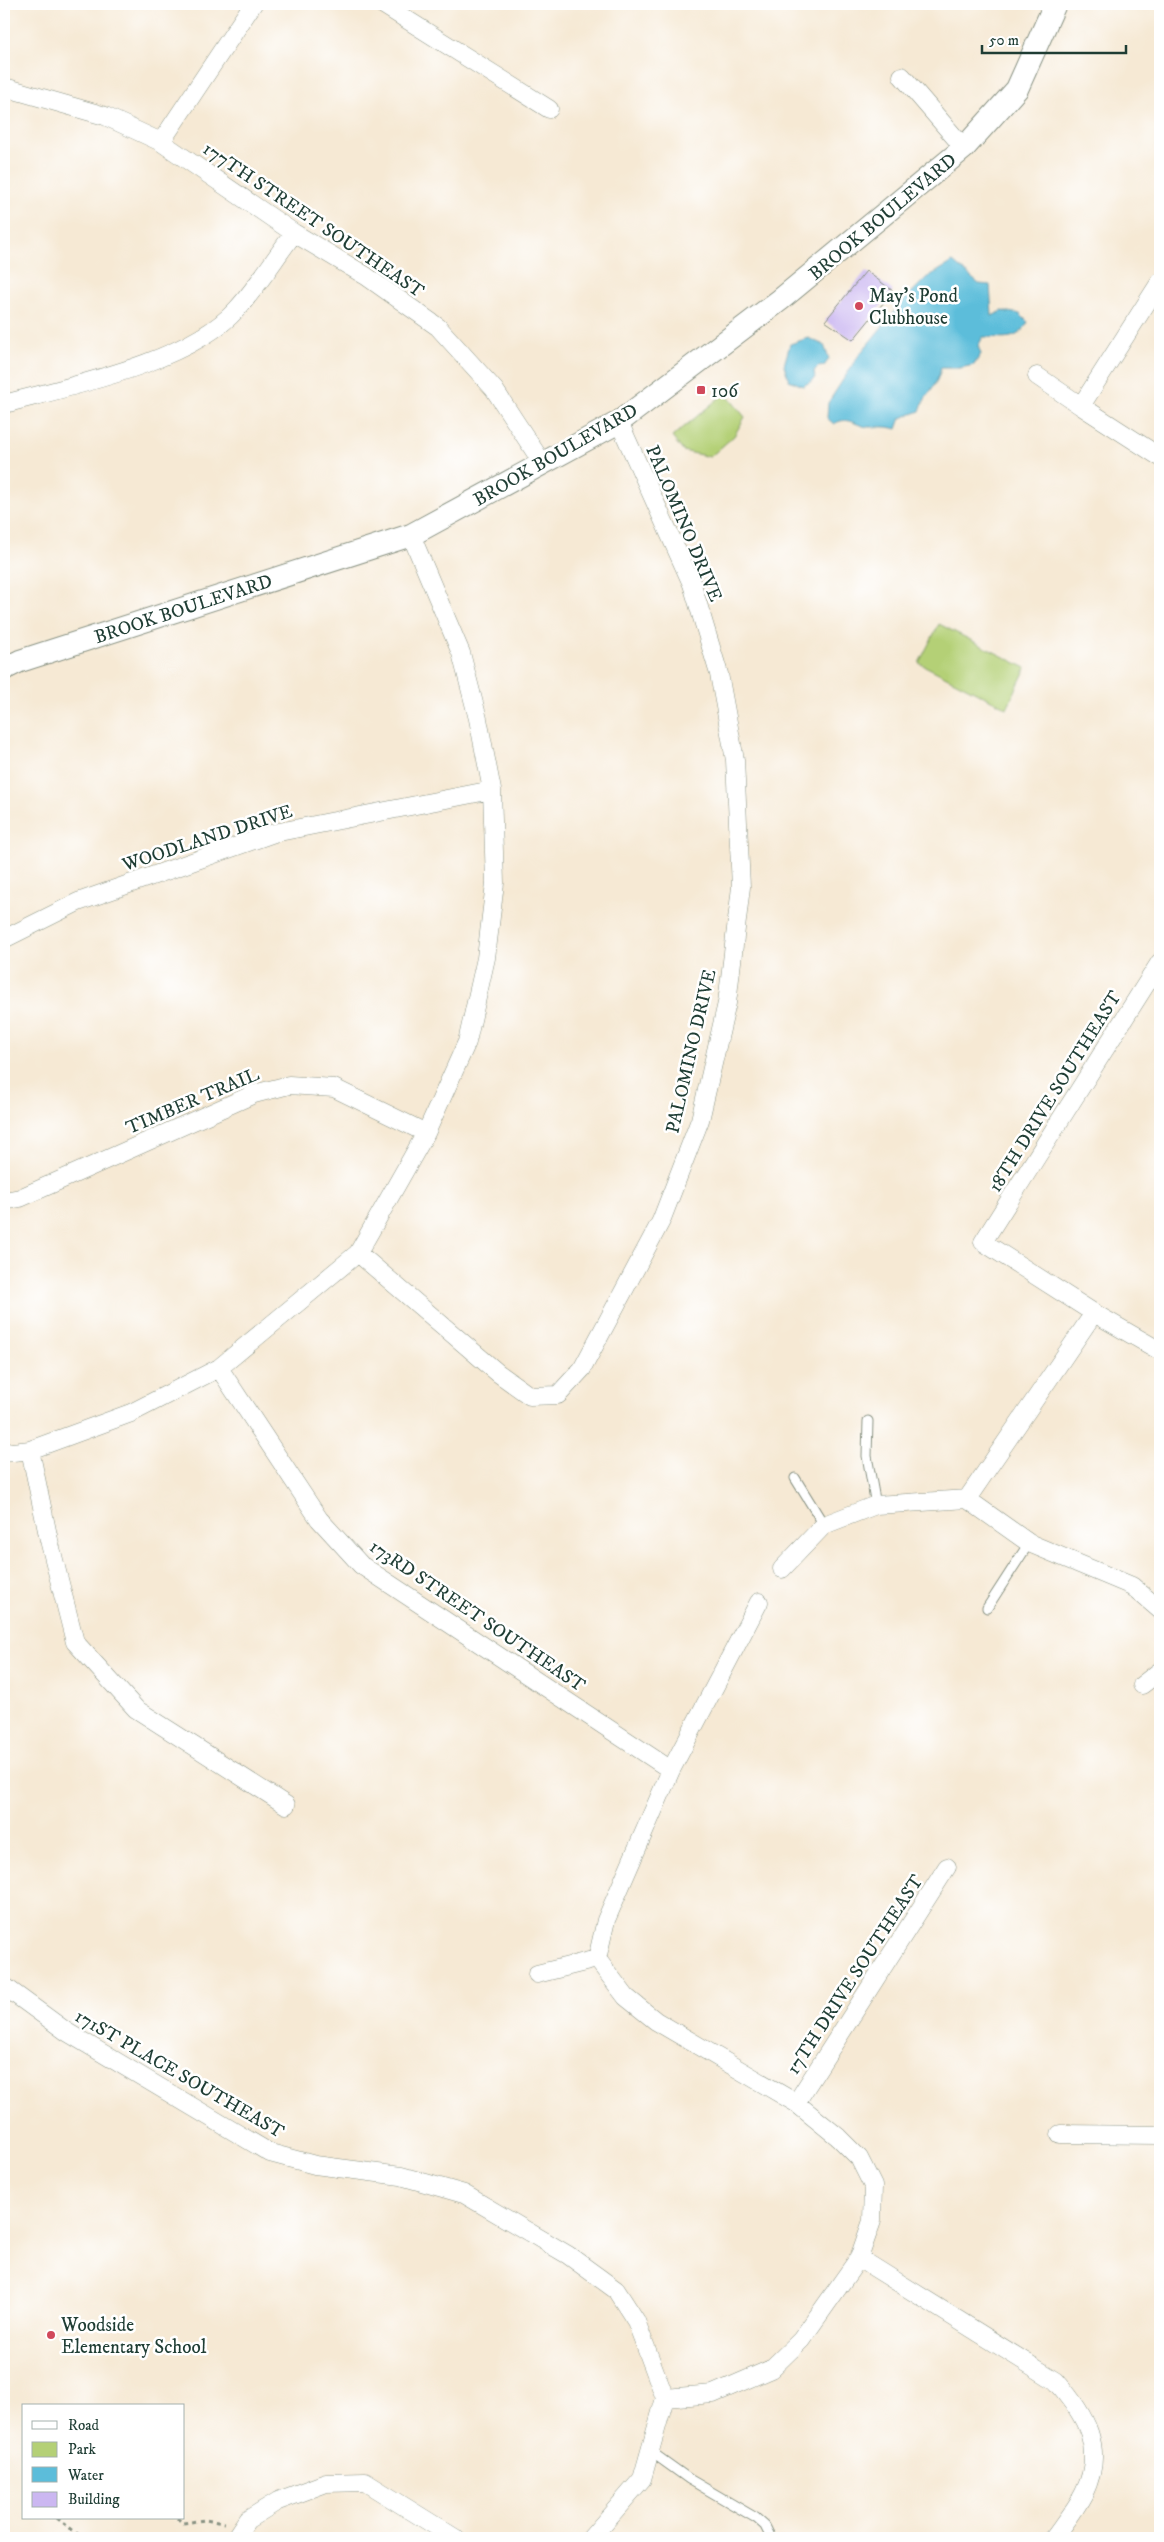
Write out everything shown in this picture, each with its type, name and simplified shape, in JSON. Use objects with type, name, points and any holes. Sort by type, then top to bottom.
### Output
[{"type":"street","points":[[161,142],[252,4]]},
{"type":"street","points":[[382,4],[549,109]]},
{"type":"street","name":"BROOK BOULEVARD","points":[[4,669],[20,661],[411,535],[619,422],[780,300],[964,148],[1017,89],[1054,4]]},
{"type":"street","points":[[902,76],[964,148]]},
{"type":"street","name":"177TH STREET SOUTHEAST","points":[[4,87],[105,116],[161,142],[294,233],[366,276],[438,328],[494,390],[543,464]]},
{"type":"street","points":[[4,404],[136,368],[202,337],[237,310],[294,233]]},
{"type":"street","points":[[1081,406],[1160,282]]},
{"type":"street","points":[[1037,376],[1160,457]]},
{"type":"street","name":"PALOMINO DRIVE","points":[[358,1253],[498,1373],[530,1396],[558,1395],[582,1369],[661,1221],[700,1120],[728,1002],[741,887],[736,760],[719,674],[692,584],[619,422]]},
{"type":"street","points":[[4,1453],[30,1450],[131,1413],[219,1368],[358,1253],[426,1132],[467,1042],[486,958],[495,883],[492,790],[478,719],[461,653],[411,535]]},
{"type":"street","name":"WOODLAND DRIVE","points":[[4,939],[78,902],[274,833],[492,790]]},
{"type":"street","name":"18TH DRIVE SOUTHEAST","points":[[1094,1313],[983,1242],[1160,962]]},
{"type":"street","name":"TIMBER TRAIL","points":[[4,1201],[20,1198],[254,1094],[289,1085],[334,1088],[426,1132]]},
{"type":"street","points":[[968,1499],[1094,1313],[1160,1351]]},
{"type":"street","name":"173RD STREET SOUTHEAST","points":[[219,1368],[319,1519],[361,1565],[671,1770]]},
{"type":"street","points":[[30,1450],[49,1540],[75,1642],[136,1709],[286,1805]]},
{"type":"street","points":[[782,1569],[824,1525],[876,1505],[968,1499],[1029,1543],[1132,1586],[1160,1610]]},
{"type":"street","points":[[597,1959],[606,1920],[671,1770],[759,1602]]},
{"type":"street","points":[[1142,1685],[1160,1671]]},
{"type":"street","name":"17TH DRIVE SOUTHEAST","points":[[796,2103],[947,1867]]},
{"type":"street","points":[[537,1974],[597,1959]]},
{"type":"street","points":[[591,2538],[642,2479],[665,2398],[714,2394],[771,2369],[801,2340],[859,2258],[872,2221],[873,2186],[859,2158],[838,2137],[796,2103],[656,2021],[626,1996],[597,1959]]},
{"type":"street","name":"171ST PLACE SOUTHEAST","points":[[4,1986],[67,2032],[270,2153],[316,2166],[402,2176],[464,2194],[568,2255],[616,2290],[636,2321],[665,2398]]},
{"type":"street","points":[[1060,2134],[1160,2135]]},
{"type":"street","points":[[859,2258],[1056,2381],[1078,2407],[1091,2434],[1093,2465],[1084,2493],[1054,2538]]},
{"type":"street","points":[[235,2538],[247,2520],[278,2501],[326,2483],[365,2482],[455,2538]]},
{"type":"lane","points":[[868,1421],[867,1456],[876,1505]]},
{"type":"lane","points":[[795,1478],[824,1525]]},
{"type":"lane","points":[[987,1608],[1029,1543]]},
{"type":"lane","points":[[650,2451],[689,2479],[756,2518],[766,2526],[770,2538]]},
{"type":"path","points":[[60,2520],[83,2538]]},
{"type":"green space","points":[[725,393],[745,417],[734,436],[710,457],[683,451],[672,437]]},
{"type":"green space","points":[[939,624],[1026,668],[1007,708],[919,663]]},
{"type":"water","points":[[953,262],[979,284],[990,285],[992,316],[1002,311],[1020,314],[1028,322],[1024,329],[1009,337],[983,337],[978,346],[981,354],[974,365],[960,368],[941,368],[937,381],[920,411],[901,418],[897,429],[869,427],[848,421],[834,424],[827,418],[828,403],[859,355],[904,300],[926,278]]},
{"type":"water","points":[[808,338],[824,345],[829,359],[824,366],[818,367],[814,371],[815,379],[803,386],[789,380],[784,365],[790,344]]},
{"type":"building","name":"May's Pond Clubhouse","points":[[866,271],[893,291],[853,340],[825,321]]},
{"type":"place","name":"May's Pond Clubhouse","points":[[859,306]]},
{"type":"place","name":"106","points":[[701,390]]},
{"type":"place","name":"Woodside Elementary School","points":[[51,2335]]}]
